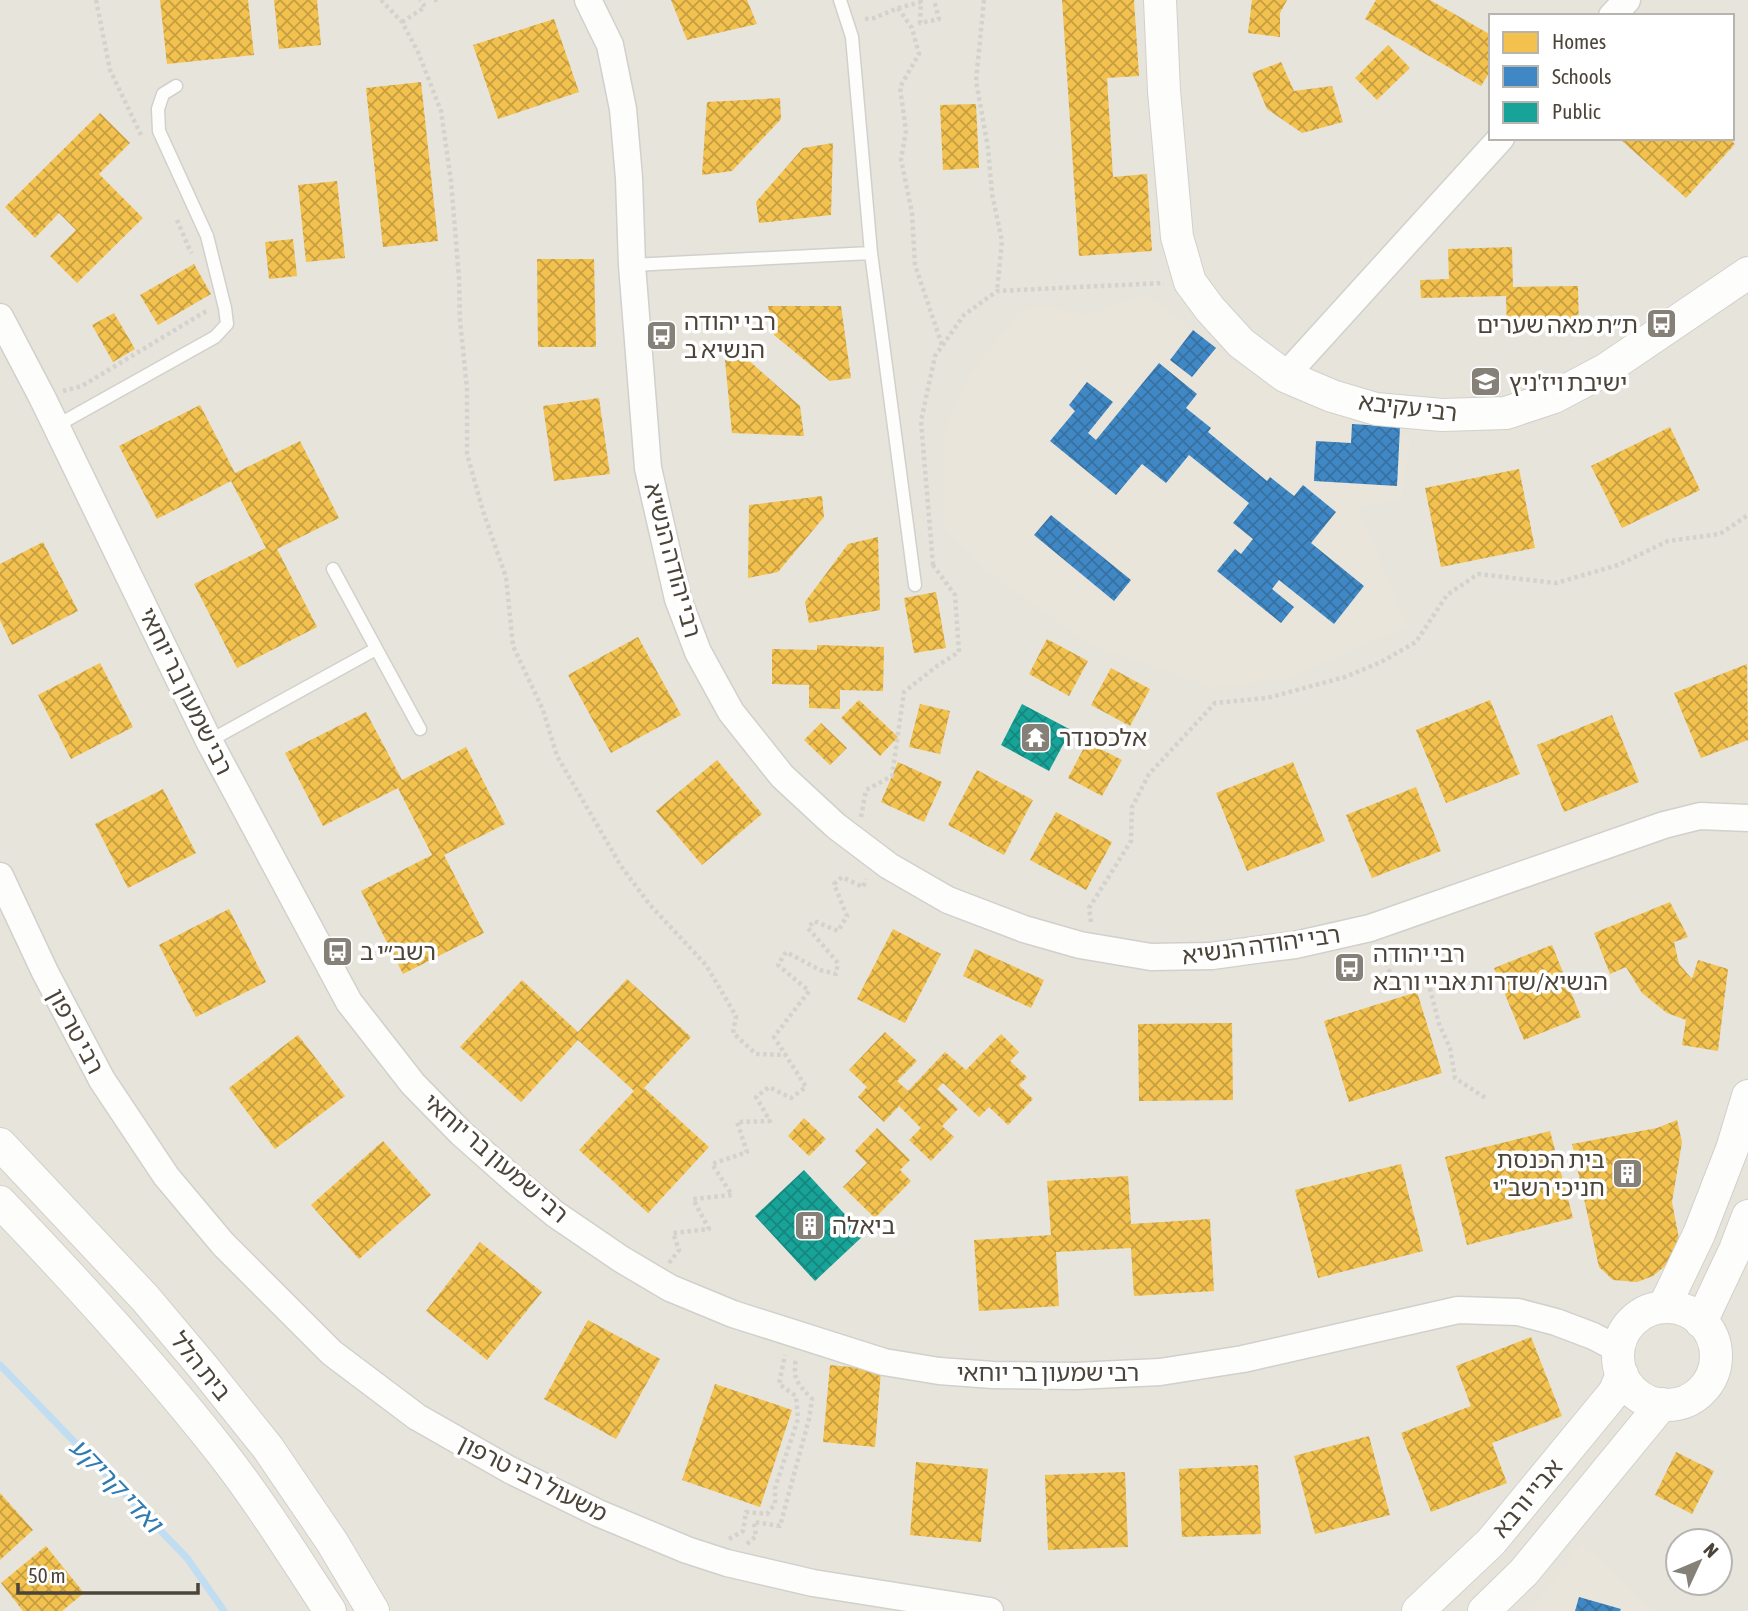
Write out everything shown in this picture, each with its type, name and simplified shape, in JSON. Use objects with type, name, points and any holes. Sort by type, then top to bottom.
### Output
[{"type":"street","name":"רבי יהודה הנשיא","points":[[588,0],[610,45],[623,109],[648,468],[678,599],[698,652],[731,712],[782,776],[836,826],[889,866],[948,900],[1024,929],[1080,945],[1151,957],[1212,956],[1295,944],[1370,928],[1664,825],[1700,816],[1748,818]]},
{"type":"street","name":"רבי עקיבא","points":[[1160,0],[1164,91],[1177,237],[1190,282],[1210,309],[1241,342],[1285,376],[1332,396],[1376,409],[1442,415],[1506,413],[1554,397],[1605,370],[1748,273]]},
{"type":"street","points":[[1614,14],[1626,0]]},
{"type":"street","points":[[1285,376],[1499,140]]},
{"type":"street","name":"רבי שמעון בר יוחאי","points":[[0,317],[6,345],[42,397],[209,741],[349,1002],[410,1080],[461,1133],[531,1195],[593,1240],[670,1288],[726,1311],[884,1362],[939,1371],[1076,1376],[1160,1372],[1243,1359],[1458,1310],[1518,1312],[1544,1318],[1593,1336],[1621,1362]]},
{"type":"street","name":"רבי טרפון","points":[[0,876],[45,972],[102,1080],[166,1176]]},
{"type":"street","points":[[1664,1307],[1699,1234],[1732,1149],[1748,1096]]},
{"type":"street","name":"בית הלל","points":[[0,1144],[145,1298],[268,1448],[332,1542],[373,1611]]},
{"type":"street","name":"משעול רבי טרפון","points":[[166,1176],[223,1244],[332,1353],[417,1417],[510,1470],[598,1513],[687,1550],[720,1560],[813,1583],[990,1611]]},
{"type":"street","name":"בית הלל","points":[[0,1202],[64,1269],[167,1385],[231,1466],[330,1611]]},
{"type":"street","points":[[1701,1322],[1748,1216]]},
{"type":"street","points":[[1664,1307],[1691,1313],[1701,1322],[1712,1335],[1717,1356],[1709,1383],[1693,1399],[1672,1405],[1654,1404],[1639,1396],[1626,1382],[1621,1362],[1623,1334],[1634,1320],[1648,1311],[1664,1307]]},
{"type":"street","name":"אביי ורבא","points":[[1418,1611],[1491,1542],[1608,1400],[1615,1391],[1621,1362]]},
{"type":"street","name":"אביי ורבא","points":[[1484,1611],[1524,1572],[1662,1404]]},
{"type":"lane","points":[[839,0],[852,37],[871,253],[915,586]]},
{"type":"lane","points":[[56,426],[215,337],[226,324],[222,295],[207,236],[159,131],[158,109],[163,94],[176,86]]},
{"type":"lane","points":[[632,265],[871,253]]},
{"type":"lane","points":[[333,569],[420,729]]},
{"type":"lane","points":[[209,741],[376,649]]},
{"type":"path","points":[[96,0],[110,70],[141,135]]},
{"type":"path","points":[[381,0],[402,22],[418,52],[441,111],[451,181],[459,278],[467,389],[467,454],[483,512],[506,577],[513,646],[543,710],[557,756],[621,866],[650,905],[706,965],[736,1016],[733,1033],[756,1054],[785,1055]]},
{"type":"path","points":[[402,22],[425,7],[420,0]]},
{"type":"path","points":[[846,19],[874,18],[921,2],[920,23],[939,19],[934,0]]},
{"type":"path","points":[[984,0],[976,81],[988,148],[992,194],[1002,241],[997,291]]},
{"type":"path","points":[[898,8],[912,28],[919,54],[900,87],[906,131],[901,159],[912,213],[915,265],[942,346]]},
{"type":"path","points":[[177,219],[195,257]]},
{"type":"path","points":[[656,1280],[680,1250],[673,1233],[709,1229],[693,1199],[732,1195],[712,1164],[747,1152],[737,1122],[771,1121],[756,1097],[769,1087],[791,1098],[806,1087],[774,1037],[809,991],[778,965],[786,952],[820,970],[836,974],[838,963],[808,928],[814,920],[838,931],[847,916],[834,884],[842,877],[863,887],[866,790],[892,776],[904,692],[959,652],[955,595],[933,565],[921,421],[935,356],[964,315],[997,291],[1190,282]]},
{"type":"path","points":[[42,397],[82,386],[209,309],[222,295]]},
{"type":"path","points":[[1093,947],[1089,908],[1131,841],[1132,807],[1149,774],[1215,703],[1267,698],[1346,677],[1381,662],[1416,642],[1447,595],[1479,574],[1556,583],[1618,565],[1668,541],[1720,534],[1748,515]]},
{"type":"path","points":[[915,586],[933,565]]},
{"type":"path","points":[[1370,928],[1391,975],[1429,985],[1439,1024],[1450,1048],[1455,1079],[1487,1100]]},
{"type":"path","points":[[720,1560],[756,1536],[754,1522],[780,1525],[812,1399],[796,1381],[796,1334]]},
{"type":"path","points":[[720,1560],[728,1539],[743,1531],[746,1512],[767,1514],[775,1504],[775,1488],[798,1419],[796,1396],[779,1384],[796,1334]]},
{"type":"shaded area","points":[[0,0],[1748,0],[1748,1611],[0,1611]]},
{"type":"shaded area","points":[[1146,294],[1234,362],[1292,400],[1412,437],[1400,500],[1358,507],[1407,626],[1291,678],[1211,687],[1089,644],[981,566],[944,527],[944,433],[969,375],[1020,313],[1040,305],[1087,315]]},
{"type":"shaded area","points":[[1582,1544],[1653,1611],[1530,1611]]},
{"type":"building: Homes","points":[[160,0],[248,0],[254,55],[167,64]]},
{"type":"building: Homes","points":[[274,0],[317,0],[321,45],[279,49]]},
{"type":"building: Homes","points":[[671,0],[747,0],[757,24],[687,40]]},
{"type":"building: Homes","points":[[1062,0],[1134,0],[1139,76],[1107,78],[1113,177],[1147,174],[1152,251],[1079,256]]},
{"type":"building: Homes","points":[[1252,0],[1287,0],[1280,13],[1280,37],[1248,33]]},
{"type":"building: Homes","points":[[1376,0],[1430,0],[1489,34],[1489,73],[1481,86],[1365,19]]},
{"type":"building: Homes","points":[[554,19],[579,92],[498,119],[473,45]]},
{"type":"building: Homes","points":[[1388,45],[1410,68],[1377,100],[1355,78]]},
{"type":"building: Homes","points":[[1281,62],[1294,91],[1332,86],[1343,122],[1302,133],[1267,109],[1252,73]]},
{"type":"building: Homes","points":[[421,82],[438,241],[383,247],[366,88]]},
{"type":"building: Homes","points":[[780,98],[781,119],[732,171],[702,175],[707,102]]},
{"type":"building: Homes","points":[[976,104],[979,168],[943,170],[940,105]]},
{"type":"building: Homes","points":[[100,113],[130,143],[99,174],[143,218],[77,283],[50,256],[76,230],[59,213],[35,238],[5,207]]},
{"type":"building: Homes","points":[[1621,140],[1731,140],[1735,144],[1686,198]]},
{"type":"building: Homes","points":[[833,143],[831,215],[759,223],[756,202],[803,148]]},
{"type":"building: Homes","points":[[337,181],[345,258],[306,262],[298,185]]},
{"type":"building: Homes","points":[[293,239],[297,276],[269,279],[265,242]]},
{"type":"building: Homes","points":[[1512,247],[1513,287],[1578,286],[1579,330],[1507,331],[1506,296],[1421,298],[1420,280],[1449,279],[1448,249]]},
{"type":"building: Homes","points":[[537,259],[594,259],[596,347],[538,347]]},
{"type":"building: Homes","points":[[194,264],[211,294],[158,325],[140,295]]},
{"type":"building: Homes","points":[[768,306],[841,306],[851,378],[830,381],[774,335]]},
{"type":"building: Homes","points":[[114,313],[135,349],[113,362],[92,325]]},
{"type":"building: Homes","points":[[746,358],[800,406],[804,436],[732,433],[725,360]]},
{"type":"building: Homes","points":[[599,398],[610,474],[554,481],[543,406]]},
{"type":"building: Homes","points":[[200,405],[235,473],[300,441],[339,518],[277,549],[317,627],[237,668],[194,584],[266,548],[231,481],[157,519],[119,446]]},
{"type":"building: Homes","points":[[1670,427],[1700,490],[1622,528],[1591,466]]},
{"type":"building: Homes","points":[[1519,469],[1535,548],[1441,567],[1425,488]]},
{"type":"building: Homes","points":[[822,496],[824,517],[778,572],[748,578],[749,505]]},
{"type":"building: Homes","points":[[878,537],[880,610],[809,623],[805,602],[848,544]]},
{"type":"building: Homes","points":[[43,542],[78,611],[12,645],[0,620],[0,564]]},
{"type":"building: Homes","points":[[936,592],[946,648],[914,653],[904,598]]},
{"type":"building: Homes","points":[[638,637],[681,715],[611,753],[568,675]]},
{"type":"building: Homes","points":[[1047,639],[1088,661],[1069,696],[1029,674]]},
{"type":"building: Homes","points":[[817,645],[884,647],[883,691],[840,690],[840,709],[809,708],[809,685],[772,684],[772,649],[817,650]]},
{"type":"building: Homes","points":[[100,663],[133,727],[71,759],[38,695]]},
{"type":"building: Homes","points":[[1747,664],[1748,740],[1701,758],[1674,693]]},
{"type":"building: Homes","points":[[1111,668],[1150,689],[1130,726],[1091,705]]},
{"type":"building: Homes","points":[[859,700],[898,737],[880,756],[841,718]]},
{"type":"building: Homes","points":[[1490,700],[1520,774],[1446,803],[1416,730]]},
{"type":"building: Homes","points":[[920,704],[950,711],[940,754],[909,747]]},
{"type":"building: Homes","points":[[366,712],[402,780],[466,747],[505,824],[444,855],[484,933],[403,974],[361,891],[432,855],[398,788],[323,826],[285,753]]},
{"type":"building: Homes","points":[[1612,715],[1639,782],[1564,812],[1537,745]]},
{"type":"building: Homes","points":[[821,723],[847,748],[830,765],[804,740]]},
{"type":"building: Homes","points":[[1087,742],[1122,760],[1102,796],[1068,778]]},
{"type":"building: Homes","points":[[717,760],[762,814],[702,865],[656,811]]},
{"type":"building: Homes","points":[[898,762],[942,782],[924,822],[881,802]]},
{"type":"building: Homes","points":[[1293,762],[1325,841],[1247,871],[1216,793]]},
{"type":"building: Homes","points":[[977,770],[1033,800],[1004,855],[948,825]]},
{"type":"building: Homes","points":[[1416,787],[1441,851],[1372,878],[1346,815]]},
{"type":"building: Homes","points":[[163,789],[196,853],[128,888],[95,824]]},
{"type":"building: Homes","points":[[1056,812],[1112,842],[1086,890],[1030,860]]},
{"type":"building: Homes","points":[[1670,902],[1688,937],[1674,942],[1679,964],[1692,979],[1698,960],[1728,969],[1718,1051],[1682,1045],[1686,1020],[1667,1013],[1642,993],[1626,967],[1610,974],[1594,933]]},
{"type":"building: Homes","points":[[229,909],[266,982],[196,1017],[159,945]]},
{"type":"building: Homes","points":[[893,929],[941,954],[905,1023],[857,999]]},
{"type":"building: Homes","points":[[1552,945],[1581,1017],[1524,1040],[1494,968]]},
{"type":"building: Homes","points":[[975,949],[1044,980],[1031,1008],[963,976]]},
{"type":"building: Homes","points":[[627,979],[691,1037],[644,1088],[709,1147],[648,1213],[579,1150],[634,1091],[578,1040],[521,1102],[460,1047],[522,980],[578,1032]]},
{"type":"building: Homes","points":[[1417,992],[1442,1073],[1349,1102],[1324,1021]]},
{"type":"building: Homes","points":[[1232,1023],[1233,1100],[1139,1101],[1138,1024]]},
{"type":"building: Homes","points":[[885,1032],[917,1061],[897,1081],[908,1091],[945,1052],[966,1070],[1001,1034],[1019,1052],[1010,1061],[1027,1077],[1019,1085],[1033,1099],[1008,1125],[989,1107],[979,1117],[943,1083],[937,1089],[958,1109],[942,1126],[954,1137],[931,1161],[909,1140],[921,1128],[899,1106],[884,1122],[858,1097],[867,1087],[849,1070]]},
{"type":"building: Homes","points":[[298,1035],[345,1096],[275,1149],[229,1088]]},
{"type":"building: Homes","points":[[804,1118],[826,1139],[809,1156],[788,1136]]},
{"type":"building: Homes","name":"בית הכנסת חניכי רשב\"י","points":[[1677,1120],[1682,1142],[1672,1202],[1679,1239],[1671,1261],[1653,1276],[1637,1282],[1613,1280],[1599,1267],[1572,1144],[1657,1128]]},
{"type":"building: Homes","points":[[877,1128],[910,1160],[900,1170],[911,1181],[875,1218],[843,1187],[867,1163],[855,1151]]},
{"type":"building: Homes","points":[[1550,1131],[1573,1218],[1467,1245],[1445,1157]]},
{"type":"building: Homes","points":[[383,1141],[431,1195],[359,1259],[311,1205]]},
{"type":"building: Homes","points":[[1401,1164],[1423,1251],[1318,1278],[1295,1190]]},
{"type":"building: Homes","points":[[1128,1176],[1131,1224],[1210,1219],[1214,1291],[1134,1296],[1131,1248],[1056,1252],[1059,1306],[979,1311],[974,1240],[1051,1235],[1047,1181]]},
{"type":"building: Homes","points":[[480,1242],[542,1292],[487,1360],[426,1311]]},
{"type":"building: Homes","points":[[588,1320],[660,1359],[616,1439],[544,1399]]},
{"type":"building: Homes","points":[[1531,1337],[1562,1416],[1492,1443],[1507,1483],[1431,1512],[1401,1433],[1471,1406],[1456,1366]]},
{"type":"building: Homes","points":[[830,1365],[881,1370],[875,1447],[823,1442]]},
{"type":"building: Homes","points":[[715,1384],[792,1410],[760,1507],[682,1480]]},
{"type":"building: Homes","points":[[1369,1436],[1390,1515],[1315,1534],[1294,1456]]},
{"type":"building: Homes","points":[[1676,1452],[1714,1471],[1692,1514],[1655,1495]]},
{"type":"building: Homes","points":[[916,1462],[988,1469],[981,1542],[910,1535]]},
{"type":"building: Homes","points":[[1258,1465],[1261,1534],[1182,1537],[1179,1469]]},
{"type":"building: Homes","points":[[1125,1472],[1128,1547],[1048,1550],[1045,1475]]},
{"type":"building: Homes","points":[[0,1493],[33,1530],[0,1560]]},
{"type":"building: Homes","points":[[46,1546],[84,1593],[62,1611],[23,1611],[1,1583]]},
{"type":"building: Schools","points":[[1193,330],[1216,348],[1192,377],[1170,360]]},
{"type":"building: Schools","points":[[1159,363],[1197,394],[1186,408],[1211,428],[1208,432],[1267,481],[1270,477],[1294,496],[1303,485],[1336,512],[1311,543],[1364,586],[1334,624],[1279,580],[1272,589],[1294,607],[1281,623],[1217,571],[1235,549],[1241,554],[1253,539],[1233,523],[1249,503],[1189,455],[1166,483],[1142,464],[1116,495],[1050,441],[1075,411],[1069,405],[1087,382],[1113,402],[1088,433],[1096,440]]},
{"type":"building: Schools","points":[[1352,424],[1400,427],[1397,486],[1314,481],[1316,441],[1351,443]]},
{"type":"building: Schools","points":[[1051,515],[1131,580],[1114,601],[1034,535]]},
{"type":"building: Schools","points":[[1579,1597],[1621,1609],[1575,1611]]},
{"type":"building: Public","name":"אלכסנדר","points":[[1022,704],[1071,730],[1049,771],[1001,745]]},
{"type":"building: Public","name":"ביאלה","points":[[804,1170],[864,1235],[815,1281],[755,1216]]},
{"type":"waterway","name":"ואדי קריקע","points":[[0,1365],[187,1558],[224,1611]]},
{"type":"place","name":"ת״ת מאה שערים","points":[[1661,324]]},
{"type":"place","name":"רבי יהודה הנשיא ב","points":[[661,335]]},
{"type":"place","name":"ישיבת ויז'ניץ","points":[[1486,382]]},
{"type":"place","name":"אלכסנדר","points":[[1036,737]]},
{"type":"place","name":"רשב״י ב","points":[[337,951]]},
{"type":"place","name":"רבי יהודה הנשיא/שדרות אביי ורבא","points":[[1350,967]]},
{"type":"place","name":"בית הכנסת חניכי רשב\"י","points":[[1628,1173]]},
{"type":"place","name":"ביאלה","points":[[809,1225]]}]
